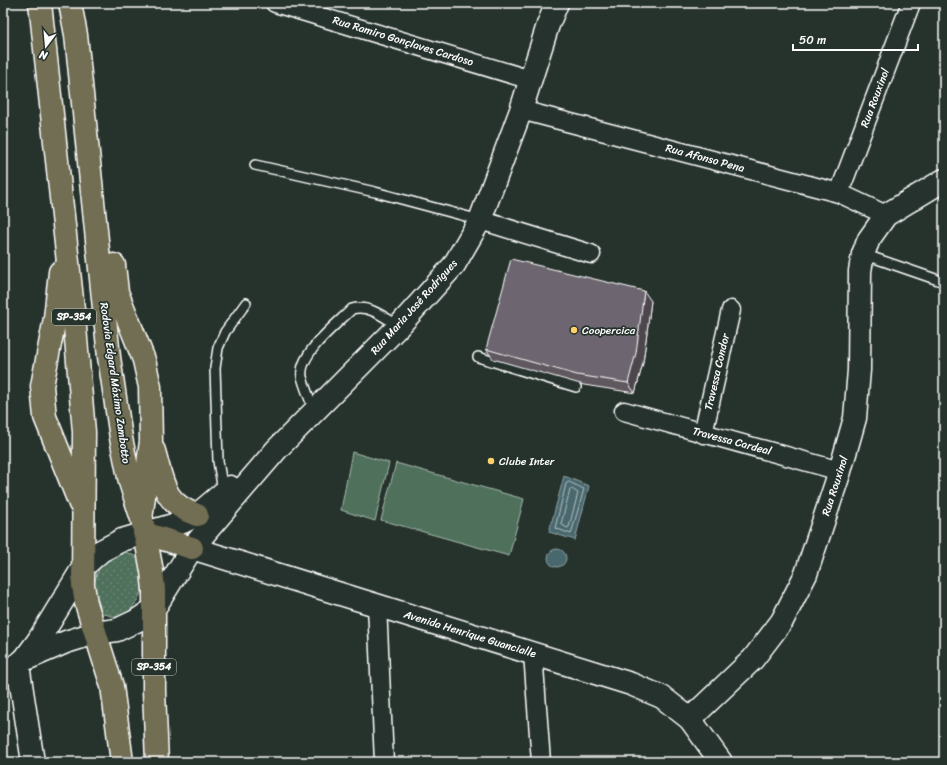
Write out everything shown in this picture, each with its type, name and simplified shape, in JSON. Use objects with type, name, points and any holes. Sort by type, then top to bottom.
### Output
[{"type":"main road","name":"SP-354","points":[[40,3],[64,220],[84,432],[83,584],[86,603],[112,686],[122,762]]},
{"type":"main road","name":"Rodovia Edgard Máximo Zambotto","points":[[70,3],[76,35],[109,357],[130,482],[143,526],[152,571],[157,762]]},
{"type":"main road","name":"SP-354","points":[[92,183],[107,207],[117,292],[148,375],[151,414],[151,441],[143,526]]},
{"type":"main road","name":"SP-354","points":[[64,220],[58,294],[42,386],[45,417],[84,514]]},
{"type":"main road","points":[[151,441],[164,487],[171,501],[183,511],[197,515]]},
{"type":"main road","points":[[143,526],[192,548]]},
{"type":"street","name":"Rua Ramiro Gonçlaves Cardoso","points":[[274,3],[531,80]]},
{"type":"street","name":"Rua Maria José Rodrigues","points":[[277,449],[399,326],[454,265],[480,220],[522,110],[548,25],[557,3]]},
{"type":"street","name":"Rua Rouxinol","points":[[839,193],[911,3]]},
{"type":"street","name":"Rua Afonso Pena","points":[[522,110],[839,193],[886,215]]},
{"type":"street","points":[[886,215],[944,180]]},
{"type":"street","name":"Rua Rouxinol","points":[[690,719],[753,660],[782,621],[806,574],[840,471],[855,418],[859,370],[860,271],[863,254],[869,239],[886,215]]},
{"type":"street","points":[[480,220],[591,254]]},
{"type":"street","name":"Travessa Condor","points":[[703,434],[731,310]]},
{"type":"street","name":"Travessa Cardeal","points":[[624,411],[840,471]]},
{"type":"street","points":[[15,666],[38,641],[84,566],[101,551],[122,540],[143,526],[183,522],[197,515],[277,449]]},
{"type":"street","points":[[15,666],[66,642],[123,627],[136,621],[154,609],[192,548],[277,449]]},
{"type":"street","name":"Avenida Henrique Guancialle","points":[[192,548],[637,686],[662,697],[690,719],[721,762]]},
{"type":"street","points":[[377,605],[384,762]]},
{"type":"street","points":[[533,653],[541,762]]},
{"type":"street","points":[[15,666],[33,762]]},
{"type":"lane","points":[[255,165],[375,192],[480,220]]},
{"type":"lane","points":[[863,254],[944,282]]},
{"type":"lane","points":[[223,493],[218,461],[215,368],[218,348],[225,332],[246,303]]},
{"type":"lane","points":[[314,412],[302,377],[302,365],[307,355],[352,309],[360,307],[369,309],[399,326]]},
{"type":"lane","points":[[478,357],[576,387]]},
{"type":"green space","points":[[352,452],[389,463],[375,521],[341,510]]},
{"type":"green space","points":[[396,463],[524,499],[509,556],[381,520]]},
{"type":"green space","points":[[120,551],[133,555],[140,562],[145,585],[131,609],[121,617],[116,617],[100,611],[95,604],[93,588],[95,579],[107,554]]},
{"type":"water","points":[[564,476],[589,486],[575,540],[549,532]]},
{"type":"water","points":[[557,549],[563,552],[566,558],[563,564],[557,567],[551,564],[548,558],[551,552]]},
{"type":"building","name":"Coopercica","points":[[511,259],[644,291],[636,353],[628,383],[577,375],[486,349]]},
{"type":"place","name":"Coopercica","points":[[574,330]]},
{"type":"place","name":"Clube Inter","points":[[491,461]]}]
